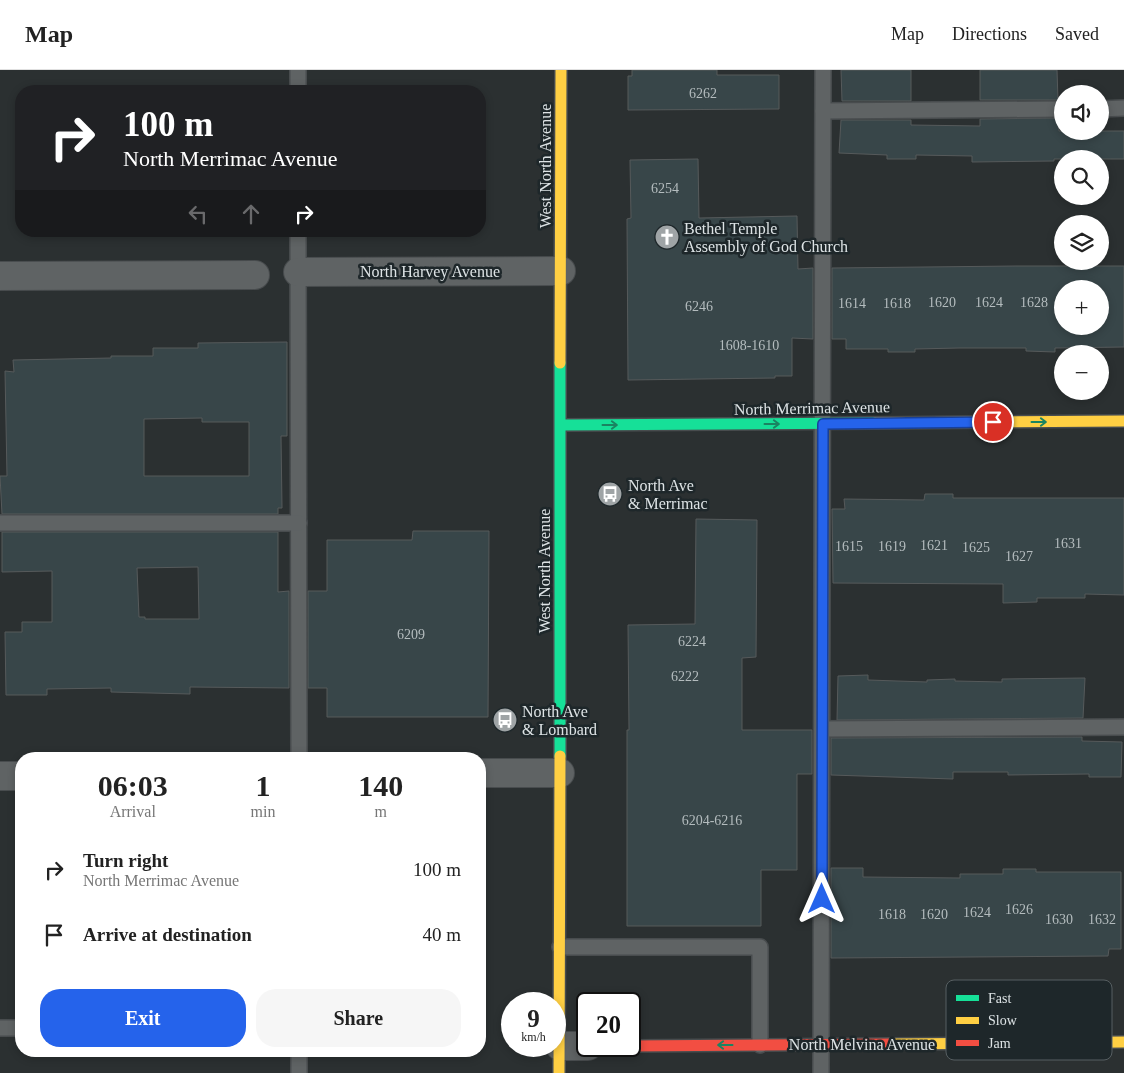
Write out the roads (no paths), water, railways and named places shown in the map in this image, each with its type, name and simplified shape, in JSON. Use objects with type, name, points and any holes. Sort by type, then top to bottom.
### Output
[{"type":"street","name":"West North Avenue","points":[[560,992],[561,70]]},
{"type":"street","name":"North Harvey Avenue","points":[[298,272],[561,271]]},
{"type":"street","points":[[0,276],[255,275]]},
{"type":"street","name":"North Merrimac Avenue","points":[[561,425],[1124,421]]},
{"type":"street","points":[[486,773],[560,773]]},
{"type":"street","points":[[0,776],[15,776]]},
{"type":"street","name":"North Melvina Avenue","points":[[641,1046],[946,1043]]},
{"type":"street","name":"West North Avenue","points":[[559,1073],[560,1057]]},
{"type":"lane","points":[[298,70],[298,85]]},
{"type":"lane","points":[[821,1073],[823,70]]},
{"type":"lane","points":[[1109,109],[1124,108]]},
{"type":"lane","points":[[823,111],[1054,109]]},
{"type":"lane","points":[[298,237],[299,752]]},
{"type":"lane","points":[[0,523],[298,522]]},
{"type":"lane","points":[[822,729],[1124,727]]},
{"type":"lane","points":[[560,947],[760,947],[760,1044]]},
{"type":"lane","points":[[0,1028],[15,1028]]},
{"type":"lane","points":[[299,1057],[299,1073]]},
{"type":"place","name":"Bethel Temple Assembly of God Church","points":[[667,237]]},
{"type":"place","name":"North Ave & Merrimac","points":[[610,494]]},
{"type":"place","name":"North Ave & Lombard","points":[[505,720]]}]
